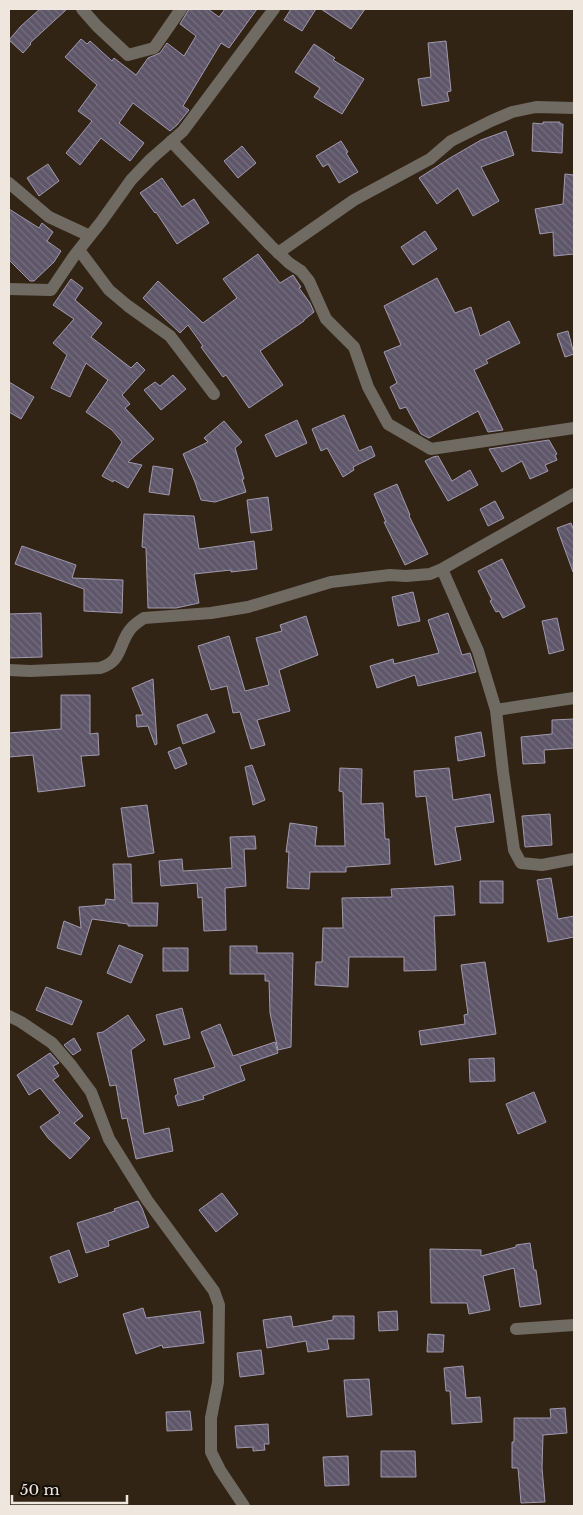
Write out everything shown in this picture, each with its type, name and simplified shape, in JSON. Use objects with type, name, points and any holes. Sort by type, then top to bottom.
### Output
[{"type":"street","points":[[82,9],[96,26],[128,55],[154,48],[181,9]]},
{"type":"street","points":[[9,289],[51,290],[131,180],[150,159],[183,131],[274,9]]},
{"type":"street","points":[[278,253],[354,200],[430,159],[451,141],[483,125],[512,112],[536,107],[574,108]]},
{"type":"street","points":[[171,141],[278,253],[301,271],[310,281],[326,320],[354,347],[368,387],[388,424],[431,448],[574,428]]},
{"type":"street","points":[[9,183],[49,217],[90,236]]},
{"type":"street","points":[[79,250],[109,290],[170,336],[214,394]]},
{"type":"street","points":[[9,670],[100,668],[109,665],[118,656],[128,632],[144,618],[211,614],[248,607],[331,582],[390,575],[430,574],[574,494]]},
{"type":"street","points":[[442,569],[478,651],[496,710],[514,850],[521,863],[542,864],[574,858]]},
{"type":"street","points":[[496,710],[574,698]]},
{"type":"street","points":[[9,1016],[52,1043],[91,1092],[113,1147],[152,1207],[214,1291],[219,1305],[218,1382],[211,1418],[211,1452],[220,1470],[244,1506]]},
{"type":"street","points":[[516,1329],[574,1325]]},
{"type":"building","points":[[40,9],[67,9],[30,43],[23,53],[9,40]]},
{"type":"building","points":[[189,9],[208,9],[219,17],[225,9],[257,9],[229,48],[221,43],[183,106],[189,110],[177,125],[170,131],[133,103],[119,123],[144,143],[130,161],[101,138],[80,165],[66,153],[92,121],[78,111],[97,85],[65,57],[81,39],[87,44],[90,41],[112,61],[114,58],[136,75],[148,58],[160,53],[167,43],[184,56],[196,36],[180,24]]},
{"type":"building","points":[[291,9],[316,9],[302,31],[284,20]]},
{"type":"building","points":[[321,9],[365,9],[351,29]]},
{"type":"building","points":[[446,41],[451,91],[447,92],[449,101],[422,106],[418,79],[431,77],[428,43]]},
{"type":"building","points":[[314,44],[335,58],[333,60],[364,79],[342,114],[314,97],[320,88],[295,72]]},
{"type":"building","points":[[543,122],[560,122],[560,124],[563,124],[562,153],[532,151],[533,123],[543,124]]},
{"type":"building","points":[[506,131],[514,155],[481,167],[499,201],[473,216],[458,188],[437,204],[419,178],[481,140]]},
{"type":"building","points":[[341,141],[358,172],[339,183],[328,164],[323,167],[316,156]]},
{"type":"building","points":[[242,146],[256,163],[238,178],[224,161]]},
{"type":"building","points":[[48,164],[59,181],[39,196],[27,178]]},
{"type":"building","points":[[565,174],[574,175],[574,254],[554,256],[553,232],[540,234],[535,209],[563,204]]},
{"type":"building","points":[[162,178],[182,207],[194,199],[209,223],[177,244],[156,212],[140,193]]},
{"type":"building","points":[[9,209],[39,228],[42,223],[53,232],[47,241],[61,251],[54,262],[34,281],[30,281],[9,260]]},
{"type":"building","points":[[425,231],[437,249],[413,265],[401,247]]},
{"type":"building","points":[[258,254],[280,283],[293,275],[314,312],[260,351],[283,385],[249,408],[226,375],[223,377],[188,325],[180,333],[143,298],[158,281],[203,323],[237,298],[223,279]]},
{"type":"building","points":[[437,278],[455,313],[471,307],[480,336],[509,321],[520,343],[486,360],[488,363],[474,370],[503,430],[488,432],[478,411],[429,438],[421,434],[406,407],[400,409],[390,387],[397,383],[384,352],[401,345],[384,306]]},
{"type":"building","points":[[71,279],[83,288],[75,300],[102,323],[91,337],[131,368],[137,362],[145,370],[122,395],[130,404],[125,408],[154,439],[128,462],[142,465],[128,488],[102,476],[122,442],[112,430],[86,412],[108,380],[86,363],[70,397],[51,388],[67,355],[53,343],[74,319],[53,305]]},
{"type":"building","points":[[568,331],[574,354],[565,357],[557,334]]},
{"type":"building","points":[[173,375],[186,389],[161,410],[144,390],[155,382],[160,386]]},
{"type":"building","points":[[9,382],[34,397],[21,419],[9,412]]},
{"type":"building","points":[[344,415],[359,451],[371,446],[375,456],[353,467],[354,470],[343,477],[327,448],[321,451],[312,429]]},
{"type":"building","points":[[297,420],[307,443],[276,457],[265,435]]},
{"type":"building","points":[[224,421],[242,442],[235,448],[246,492],[215,502],[201,500],[183,454],[208,442],[204,438]]},
{"type":"building","points":[[549,440],[557,454],[555,455],[557,460],[545,465],[548,471],[530,479],[522,461],[502,472],[489,449]]},
{"type":"building","points":[[438,456],[452,481],[470,470],[478,485],[448,501],[425,461]]},
{"type":"building","points":[[153,466],[173,469],[169,495],[149,492]]},
{"type":"building","points":[[397,484],[409,516],[428,554],[405,565],[384,522],[386,522],[374,494]]},
{"type":"building","points":[[268,497],[272,530],[251,533],[247,500]]},
{"type":"building","points":[[495,501],[504,518],[488,526],[480,509]]},
{"type":"building","points":[[144,514],[194,516],[199,549],[254,541],[257,569],[194,574],[199,603],[176,608],[148,608],[146,548],[142,547]]},
{"type":"building","points":[[571,523],[574,531],[573,572],[557,528]]},
{"type":"building","points":[[22,546],[76,565],[72,578],[123,580],[122,613],[84,611],[84,589],[15,564]]},
{"type":"building","points":[[502,559],[525,607],[503,618],[499,611],[496,612],[490,601],[492,600],[478,571]]},
{"type":"building","points":[[413,592],[420,621],[398,626],[392,597]]},
{"type":"building","points":[[41,613],[42,657],[9,658],[9,614]]},
{"type":"building","points":[[448,613],[462,655],[470,653],[476,672],[418,686],[415,675],[377,688],[370,666],[393,659],[394,664],[439,653],[428,620]]},
{"type":"building","points":[[306,616],[318,655],[279,670],[290,711],[257,720],[265,745],[251,749],[240,712],[233,713],[227,686],[211,690],[198,646],[229,636],[245,691],[269,685],[256,638],[282,631],[280,625]]},
{"type":"building","points":[[557,618],[564,650],[549,654],[542,621]]},
{"type":"building","points":[[153,679],[157,744],[155,745],[148,726],[137,727],[136,715],[143,715],[132,688]]},
{"type":"building","points":[[61,695],[90,695],[90,734],[98,733],[99,755],[81,756],[85,786],[38,792],[33,755],[9,757],[9,733],[61,729]]},
{"type":"building","points":[[207,714],[215,732],[183,744],[177,725]]},
{"type":"building","points":[[574,719],[574,748],[544,750],[545,763],[523,764],[521,737],[552,734],[552,720]]},
{"type":"building","points":[[481,732],[485,756],[458,761],[455,737]]},
{"type":"building","points":[[180,747],[187,764],[175,769],[168,752]]},
{"type":"building","points":[[252,765],[265,800],[253,805],[245,767]]},
{"type":"building","points":[[340,768],[362,769],[361,804],[383,803],[385,839],[389,839],[390,864],[346,867],[346,872],[310,872],[309,889],[287,888],[289,852],[286,852],[290,823],[317,827],[315,846],[345,846],[343,792],[339,791]]},
{"type":"building","points":[[449,768],[453,800],[490,794],[494,822],[455,827],[461,860],[435,865],[426,796],[416,797],[414,771]]},
{"type":"building","points":[[147,805],[154,853],[128,857],[121,808]]},
{"type":"building","points":[[550,814],[552,845],[525,847],[522,816]]},
{"type":"building","points":[[255,836],[256,849],[244,849],[246,886],[225,888],[226,930],[204,931],[202,897],[198,898],[197,883],[161,886],[159,861],[182,859],[183,871],[232,868],[230,837]]},
{"type":"building","points":[[113,864],[131,864],[132,903],[158,903],[157,926],[128,926],[128,924],[92,919],[81,955],[57,948],[64,921],[81,928],[79,907],[105,905],[106,899],[115,900]]},
{"type":"building","points":[[551,878],[558,919],[574,916],[574,937],[548,942],[537,880]]},
{"type":"building","points":[[480,881],[503,881],[503,903],[480,903]]},
{"type":"building","points":[[453,886],[455,915],[434,916],[436,970],[404,971],[404,957],[349,957],[348,987],[315,985],[316,962],[322,962],[323,928],[343,928],[342,898],[392,897],[391,889]]},
{"type":"building","points":[[119,945],[143,955],[131,983],[107,973]]},
{"type":"building","points":[[230,946],[257,946],[257,953],[293,953],[291,1047],[278,1050],[270,1013],[269,981],[265,981],[265,974],[230,974]]},
{"type":"building","points":[[163,948],[188,948],[188,971],[163,971]]},
{"type":"building","points":[[485,962],[496,1034],[421,1045],[419,1031],[465,1024],[464,1015],[468,1014],[461,965]]},
{"type":"building","points":[[46,987],[82,1001],[72,1025],[36,1010]]},
{"type":"building","points":[[182,1008],[190,1038],[164,1045],[156,1015]]},
{"type":"building","points":[[128,1015],[145,1040],[131,1050],[144,1134],[169,1128],[173,1151],[136,1159],[127,1118],[122,1119],[116,1085],[110,1086],[97,1033],[103,1032]]},
{"type":"building","points":[[220,1024],[233,1056],[275,1042],[278,1053],[240,1066],[245,1080],[203,1096],[204,1099],[178,1106],[175,1096],[178,1094],[174,1079],[215,1067],[201,1032]]},
{"type":"building","points":[[74,1038],[81,1050],[73,1055],[64,1045]]},
{"type":"building","points":[[50,1053],[59,1063],[53,1066],[59,1076],[53,1080],[83,1116],[74,1123],[90,1138],[70,1159],[48,1138],[40,1127],[60,1113],[40,1088],[29,1095],[17,1075]]},
{"type":"building","points":[[494,1058],[495,1081],[470,1082],[469,1059]]},
{"type":"building","points":[[534,1092],[546,1122],[518,1134],[506,1104]]},
{"type":"building","points":[[222,1193],[238,1214],[216,1232],[199,1210]]},
{"type":"building","points":[[138,1201],[149,1227],[108,1241],[109,1246],[86,1253],[77,1223],[115,1211],[114,1209]]},
{"type":"building","points":[[530,1243],[541,1304],[520,1307],[514,1268],[483,1276],[490,1310],[469,1314],[467,1303],[431,1303],[430,1249],[481,1250],[481,1256],[516,1247],[516,1245]]},
{"type":"building","points":[[69,1250],[78,1276],[59,1283],[50,1257]]},
{"type":"building","points":[[143,1308],[146,1318],[200,1311],[204,1343],[163,1348],[162,1345],[136,1354],[123,1314]]},
{"type":"building","points":[[397,1311],[398,1330],[379,1331],[378,1312]]},
{"type":"building","points":[[291,1316],[293,1327],[333,1320],[333,1316],[354,1316],[354,1339],[327,1339],[329,1349],[308,1352],[306,1341],[267,1348],[263,1320]]},
{"type":"building","points":[[428,1334],[444,1335],[443,1352],[427,1352]]},
{"type":"building","points":[[261,1350],[264,1374],[240,1377],[237,1353]]},
{"type":"building","points":[[463,1366],[466,1398],[480,1397],[482,1422],[452,1424],[450,1391],[446,1391],[444,1368]]},
{"type":"building","points":[[369,1379],[372,1415],[347,1417],[344,1380]]},
{"type":"building","points":[[565,1408],[567,1433],[543,1435],[542,1468],[545,1502],[521,1503],[518,1468],[512,1468],[514,1418],[551,1418],[550,1409]]},
{"type":"building","points":[[190,1411],[192,1430],[167,1431],[166,1412]]},
{"type":"building","points":[[268,1424],[269,1444],[264,1444],[265,1450],[253,1451],[253,1447],[237,1448],[235,1426]]},
{"type":"building","points":[[381,1451],[415,1451],[416,1477],[381,1477]]},
{"type":"building","points":[[348,1456],[349,1485],[325,1486],[323,1457]]}]
